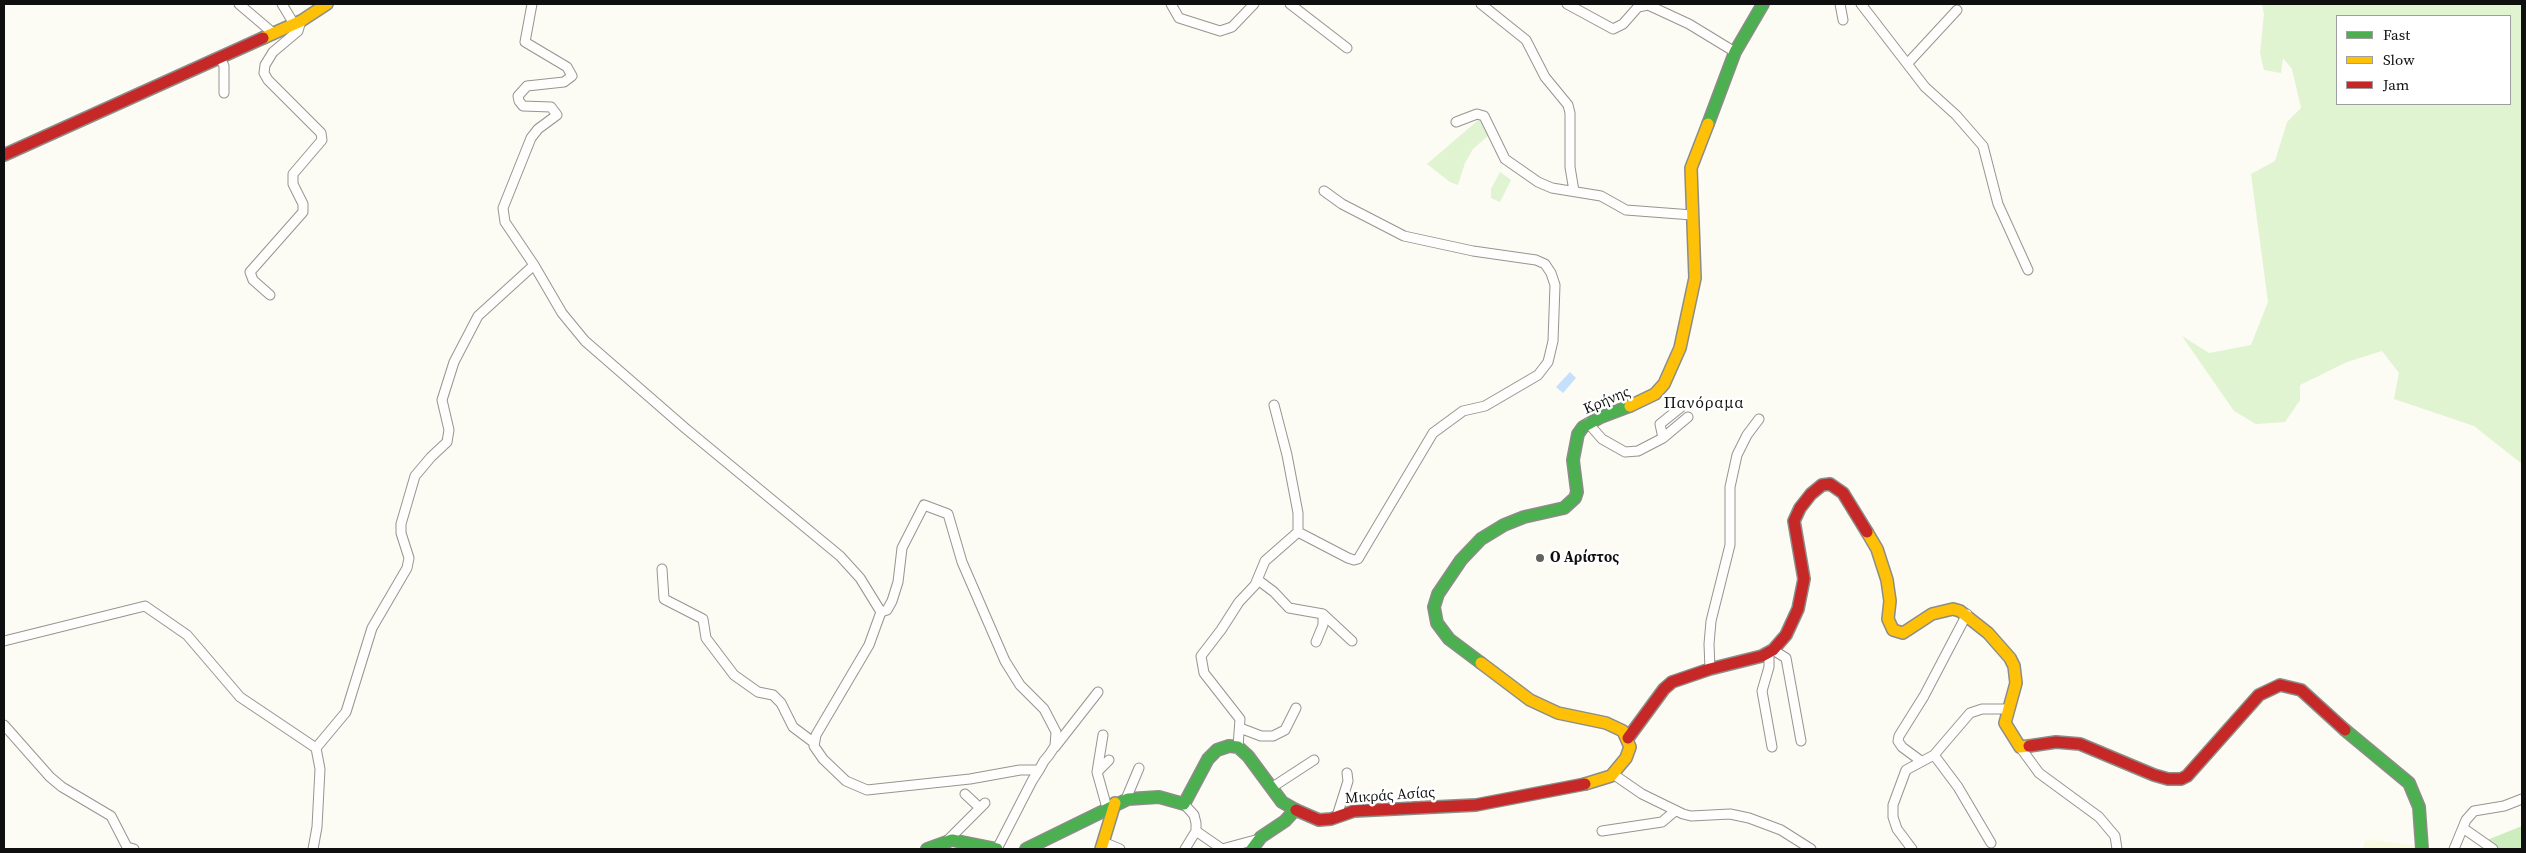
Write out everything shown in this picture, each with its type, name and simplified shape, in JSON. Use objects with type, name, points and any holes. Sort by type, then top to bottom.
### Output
[{"type":"street","points":[[239,4],[273,33]]},
{"type":"street","points":[[270,295],[253,280],[250,272],[303,212],[303,204],[293,184],[293,174],[322,140],[321,133],[268,80],[264,73],[265,65],[273,52],[298,31],[298,22],[282,4]]},
{"type":"street","points":[[4,155],[298,22],[327,4]]},
{"type":"street","points":[[532,4],[525,42],[567,67],[572,76],[564,82],[526,86],[518,96],[518,101],[523,106],[551,107],[557,115],[538,129],[532,138],[503,208],[505,222],[534,265],[562,313],[585,341],[684,428],[840,556],[860,578],[881,612]]},
{"type":"street","points":[[1171,4],[1179,18],[1220,31],[1232,27],[1254,4]]},
{"type":"street","points":[[1290,4],[1347,48]]},
{"type":"street","points":[[1481,4],[1526,40],[1538,66],[1568,105],[1570,113],[1570,167],[1574,191]]},
{"type":"street","points":[[1567,4],[1613,29],[1623,24],[1638,7],[1648,5],[1688,24],[1735,52]]},
{"type":"street","points":[[1840,4],[1843,20]]},
{"type":"street","name":"Κρήνης","points":[[1628,738],[1622,730],[1611,724],[1558,713],[1530,700],[1456,645],[1440,628],[1434,612],[1436,599],[1468,550],[1481,539],[1504,525],[1524,517],[1564,508],[1575,498],[1577,492],[1573,460],[1578,434],[1588,423],[1642,402],[1655,394],[1671,372],[1680,348],[1695,278],[1691,168],[1735,52],[1760,5]]},
{"type":"street","points":[[1865,5],[1925,87],[1956,115],[1983,146],[1998,204],[2028,270]]},
{"type":"street","points":[[1908,63],[1957,10]]},
{"type":"street","points":[[220,57],[224,66],[224,93]]},
{"type":"street","points":[[1456,122],[1477,114],[1484,116],[1501,152],[1512,166],[1545,185],[1601,196],[1626,210],[1692,215]]},
{"type":"street","points":[[1298,532],[1348,558],[1358,559],[1433,433],[1463,411],[1485,406],[1538,375],[1548,362],[1554,329],[1555,286],[1551,273],[1545,264],[1536,260],[1473,251],[1404,236],[1342,204],[1324,191]]},
{"type":"street","points":[[316,748],[346,712],[372,628],[407,568],[409,558],[401,533],[401,524],[415,476],[430,457],[447,442],[449,430],[442,400],[454,362],[478,316],[534,265]]},
{"type":"street","points":[[1184,804],[1213,754],[1226,746],[1238,747],[1240,720],[1236,712],[1221,698],[1213,683],[1204,673],[1200,659],[1203,651],[1222,630],[1239,602],[1258,580],[1265,561],[1298,532],[1298,513],[1287,455],[1274,405]]},
{"type":"street","points":[[1663,438],[1660,424],[1680,408]]},
{"type":"street","points":[[1588,423],[1602,439],[1625,452],[1638,451],[1663,438],[1688,417]]},
{"type":"street","points":[[1710,669],[1709,644],[1711,622],[1730,545],[1730,487],[1737,454],[1747,435],[1759,419]]},
{"type":"street","points":[[1811,849],[1781,830],[1750,818],[1730,814],[1691,816],[1675,811],[1631,788],[1613,774],[1629,751],[1628,738],[1668,685],[1710,669],[1753,660],[1771,651],[1792,626],[1802,595],[1804,572],[1794,532],[1794,521],[1804,502],[1825,484],[1830,484],[1840,490],[1872,540],[1888,580],[1890,600],[1888,619],[1893,630],[1903,633],[1932,614],[1952,609],[1966,614],[1995,640],[2014,666],[2015,691],[2006,717],[2007,729],[2038,773],[2099,817],[2115,836],[2117,849]]},
{"type":"street","points":[[881,612],[888,610],[893,599],[902,548],[922,506],[926,505],[947,513],[964,568],[1005,660],[1020,685],[1044,709],[1054,727],[1057,738],[1020,802],[997,849],[961,841],[948,841],[927,849]]},
{"type":"street","points":[[662,568],[664,599],[703,619],[706,638],[734,675],[758,692],[773,695],[782,702],[793,727],[814,742],[823,760],[846,781],[867,790],[970,779],[1020,770],[1039,770]]},
{"type":"street","points":[[1258,580],[1274,592],[1289,608],[1323,614],[1352,641]]},
{"type":"street","points":[[4,642],[145,606],[187,635],[240,697],[316,748],[320,769],[318,827],[313,849]]},
{"type":"street","points":[[814,742],[816,735],[869,645],[881,612]]},
{"type":"street","points":[[1316,642],[1323,625],[1323,614]]},
{"type":"street","points":[[1921,762],[1902,747],[1898,741],[1899,736],[1924,696],[1966,614]]},
{"type":"street","points":[[1771,651],[1786,658],[1801,740]]},
{"type":"street","points":[[1771,651],[1762,691],[1772,747]]},
{"type":"street","points":[[2020,747],[2056,742],[2080,744],[2154,775],[2168,779],[2181,779],[2187,776],[2259,694],[2280,685],[2290,686],[2301,690],[2321,706],[2355,740],[2409,783],[2419,807],[2422,849]]},
{"type":"street","points":[[1051,751],[1070,730],[1098,692]]},
{"type":"street","points":[[1240,728],[1261,736],[1273,736],[1284,730],[1296,708]]},
{"type":"street","points":[[1912,849],[1897,829],[1893,817],[1893,806],[1906,770],[1934,754],[1970,713],[1982,709],[2008,709]]},
{"type":"street","points":[[4,725],[50,777],[62,787],[111,816],[127,847],[134,849]]},
{"type":"street","points":[[1103,735],[1097,772],[1116,803]]},
{"type":"street","name":"Μικράς Ασίας","points":[[1238,747],[1249,757],[1282,802],[1294,811],[1319,820],[1360,810],[1476,805],[1576,786],[1613,774]]},
{"type":"street","points":[[1934,754],[1954,782],[1991,843]]},
{"type":"street","points":[[1097,772],[1108,760]]},
{"type":"street","points":[[1271,788],[1314,760]]},
{"type":"street","points":[[1120,849],[1102,845],[1109,818],[1116,803],[1139,768]]},
{"type":"street","points":[[1337,816],[1348,781],[1347,773]]},
{"type":"street","points":[[948,841],[982,806],[965,794]]},
{"type":"street","points":[[1026,849],[1116,803],[1140,796],[1159,797],[1184,804],[1194,815],[1196,831],[1185,849]]},
{"type":"street","points":[[2454,849],[2463,828],[2474,811],[2504,806],[2522,799]]},
{"type":"street","points":[[1252,849],[1259,839],[1286,820],[1294,811]]},
{"type":"street","points":[[1602,831],[1662,822],[1675,811]]},
{"type":"street","points":[[2463,828],[2493,849]]},
{"type":"street","points":[[1196,831],[1222,849],[1259,839]]},
{"type":"green space","points":[[2262,4],[2522,4],[2522,464],[2474,426],[2394,399],[2399,373],[2382,351],[2347,362],[2300,385],[2300,400],[2285,422],[2256,424],[2234,411],[2182,336],[2209,353],[2251,345],[2268,302],[2251,174],[2275,161],[2287,122],[2301,108],[2292,69],[2283,58],[2281,73],[2264,70],[2260,53],[2264,14]]},
{"type":"green space","points":[[1483,116],[1489,135],[1473,149],[1465,163],[1458,185],[1450,182],[1427,164]]},
{"type":"green space","points":[[1500,172],[1511,180],[1500,202],[1491,198],[1491,189]]},
{"type":"green space","points":[[2522,826],[2522,849],[2485,849],[2487,840]]},
{"type":"green space","points":[[2376,840],[2417,846],[2417,849],[2363,849],[2365,841]]},
{"type":"water","points":[[1570,372],[1576,378],[1563,393],[1556,387]]},
{"type":"traffic: fast","points":[[1708,124],[1735,52],[1763,4]]},
{"type":"traffic: fast","points":[[1481,663],[1449,639],[1437,623],[1434,607],[1438,594],[1461,560],[1481,539],[1504,525],[1524,517],[1564,508],[1575,498],[1577,492],[1573,460],[1578,434],[1583,427],[1601,417],[1630,406]]},
{"type":"traffic: fast","points":[[2345,730],[2409,783],[2419,807],[2422,849]]},
{"type":"traffic: fast","points":[[1026,849],[1128,799],[1159,797],[1184,804],[1208,759],[1217,750],[1229,746],[1238,747],[1248,756],[1282,802],[1296,810]]},
{"type":"traffic: fast","points":[[1252,849],[1261,837],[1285,821],[1294,811]]},
{"type":"traffic: fast","points":[[927,849],[952,840],[997,849]]},
{"type":"traffic: slow","points":[[263,38],[301,21],[327,4]]},
{"type":"traffic: slow","points":[[1630,406],[1655,394],[1664,384],[1680,348],[1695,278],[1691,168],[1708,124]]},
{"type":"traffic: slow","points":[[1867,532],[1877,549],[1887,580],[1890,601],[1888,619],[1893,630],[1903,633],[1932,614],[1953,609],[1960,611],[1988,633],[2010,658],[2014,666],[2016,683],[2005,723],[2020,747],[2029,746]]},
{"type":"traffic: slow","points":[[1481,663],[1530,700],[1558,713],[1606,723],[1623,731],[1630,747],[1626,758],[1611,776],[1585,784]]},
{"type":"traffic: slow","points":[[1101,849],[1115,803]]},
{"type":"traffic: jam","points":[[4,155],[263,38]]},
{"type":"traffic: jam","points":[[1628,738],[1664,689],[1672,682],[1710,669],[1762,656],[1773,650],[1786,635],[1798,609],[1804,579],[1794,521],[1800,508],[1811,494],[1822,485],[1830,484],[1843,493],[1867,532]]},
{"type":"traffic: jam","points":[[2029,746],[2056,742],[2080,744],[2154,775],[2168,779],[2181,779],[2187,776],[2259,695],[2280,685],[2301,690],[2345,730]]},
{"type":"traffic: jam","points":[[1296,810],[1319,820],[1331,819],[1354,811],[1476,805],[1585,784]]},
{"type":"place","name":"Ο Αρίστος","points":[[1540,558]]},
{"type":"district","name":"Πανόραμα","points":[[1704,404]]}]
